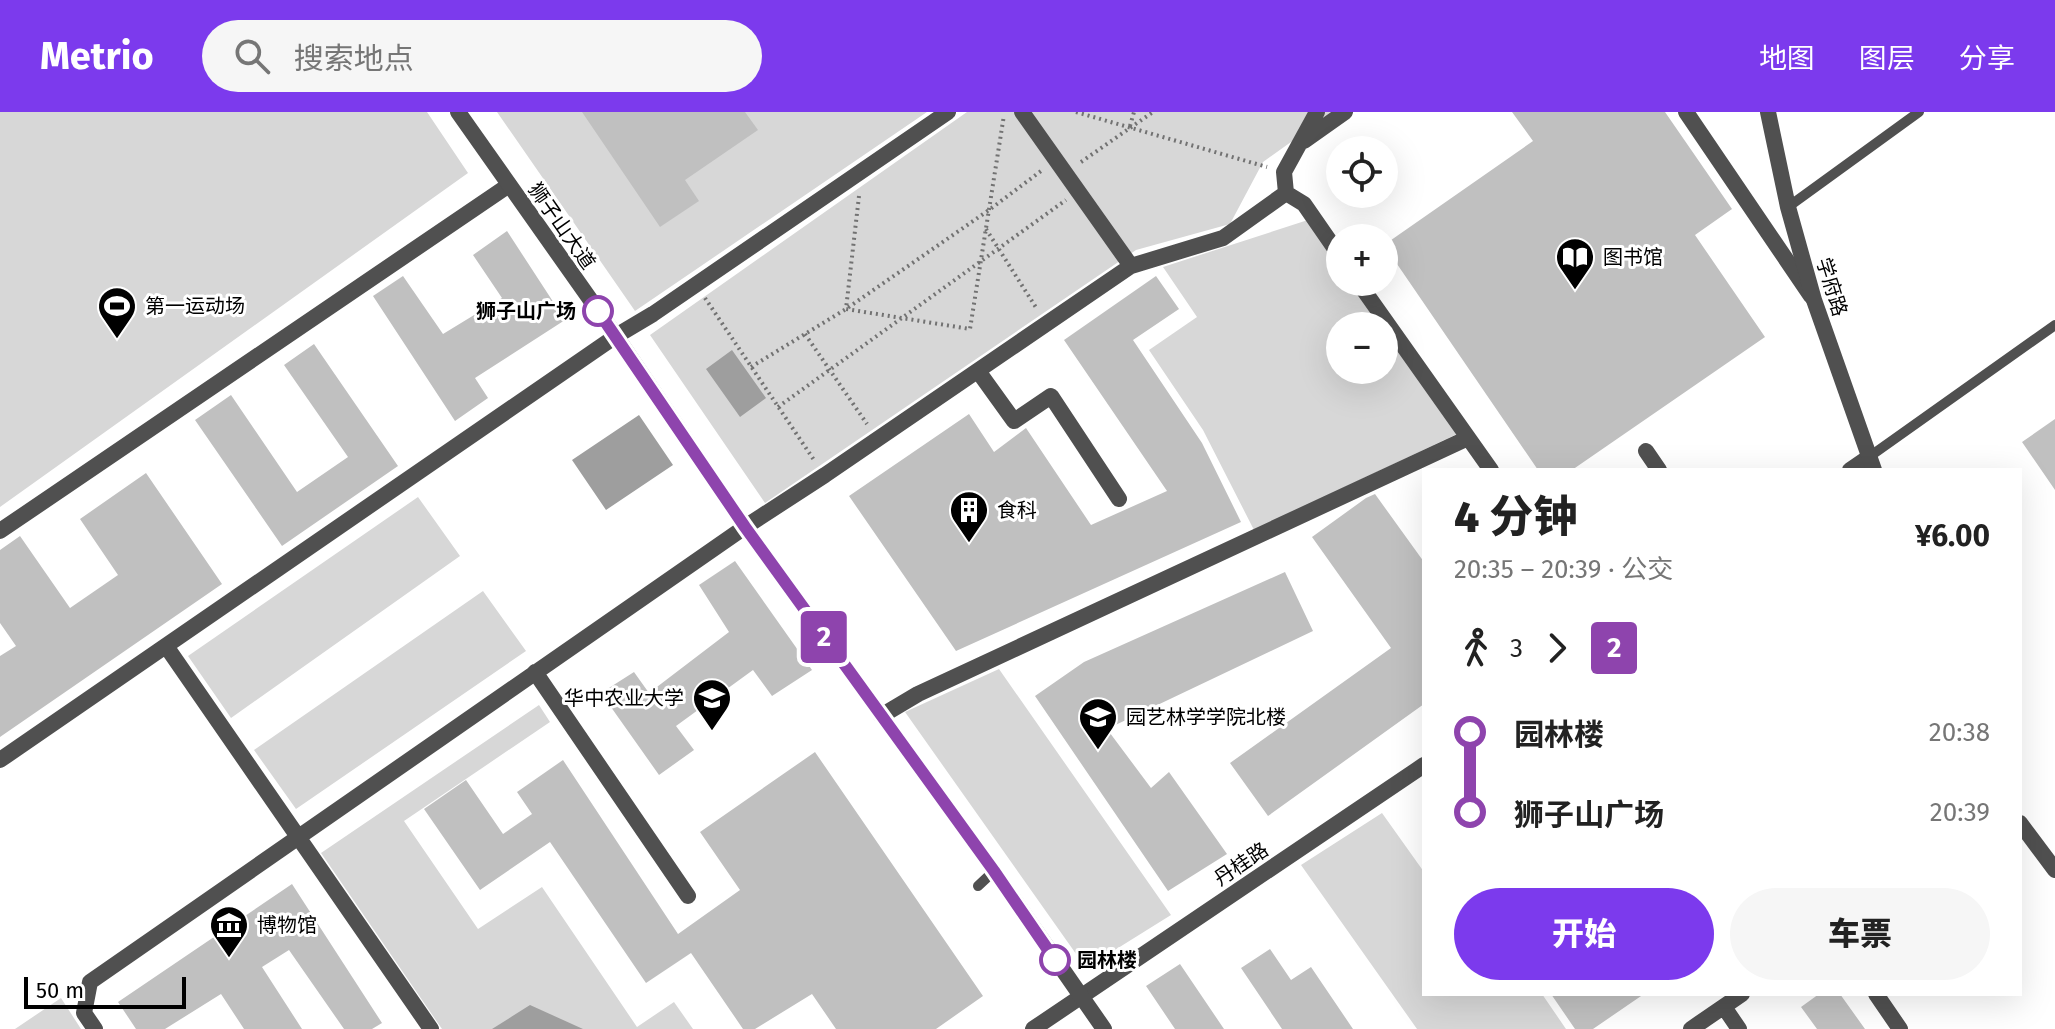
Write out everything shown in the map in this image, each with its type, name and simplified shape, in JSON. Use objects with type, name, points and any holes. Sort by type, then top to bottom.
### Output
[{"type":"street","name":"狮子山大道","points":[[458,112],[616,336],[745,527],[994,871],[1104,1029]]},
{"type":"street","points":[[0,760],[616,336],[948,112]]},
{"type":"street","points":[[1022,112],[1131,266]]},
{"type":"street","points":[[1286,193],[1284,172],[1317,112]]},
{"type":"street","points":[[1302,142],[1345,112]]},
{"type":"street","points":[[1686,112],[1814,300]]},
{"type":"street","name":"学府路","points":[[1768,112],[1788,207],[1814,300],[1872,463]]},
{"type":"street","points":[[0,531],[509,185]]},
{"type":"street","points":[[1286,193],[1304,204],[1326,236]]},
{"type":"street","points":[[95,1029],[84,1013],[90,982],[745,527],[1131,266],[1223,238],[1286,193]]},
{"type":"street","points":[[1368,296],[1490,468]]},
{"type":"street","points":[[978,371],[1014,421],[1051,396],[1119,499]]},
{"type":"street","points":[[881,716],[918,694],[1468,438]]},
{"type":"street","points":[[1646,451],[1658,468]]},
{"type":"street","points":[[166,646],[431,1029]]},
{"type":"street","points":[[535,672],[688,896]]},
{"type":"street","name":"丹桂路","points":[[1033,1029],[1422,766]]},
{"type":"street","points":[[2022,826],[2055,870]]},
{"type":"street","points":[[1691,1029],[1739,996]]},
{"type":"street","points":[[1877,996],[1900,1029]]},
{"type":"street","points":[[1724,1007],[1739,1029]]},
{"type":"lane","points":[[1788,207],[1919,112]]},
{"type":"lane","points":[[1872,463],[2055,325]]},
{"type":"lane","points":[[978,886],[994,871]]},
{"type":"path","points":[[846,309],[970,329],[1005,112]]},
{"type":"path","points":[[1076,112],[1284,172]]},
{"type":"path","points":[[1130,128],[1134,112]]},
{"type":"path","points":[[751,367],[846,309],[989,210],[1153,112]]},
{"type":"path","points":[[846,309],[863,170]]},
{"type":"path","points":[[778,407],[1078,191]]},
{"type":"path","points":[[986,229],[1047,324]]},
{"type":"path","points":[[696,284],[825,475]]},
{"type":"path","points":[[805,334],[877,439]]},
{"type":"shaded area","name":"第一运动场","points":[[0,112],[427,112],[468,173],[0,507]]},
{"type":"shaded area","points":[[497,112],[927,112],[635,311]]},
{"type":"shaded area","points":[[967,112],[1333,112],[1263,162],[1230,224],[1136,250],[765,503],[650,335]]},
{"type":"shaded area","points":[[1311,219],[1326,241],[1326,296],[1363,296],[1374,312],[1326,312],[1326,384],[1398,384],[1398,348],[1457,434],[1254,530],[1203,430],[1149,350],[1197,317],[1163,267]]},
{"type":"shaded area","points":[[732,350],[766,398],[740,417],[706,369]]},
{"type":"shaded area","points":[[639,415],[673,465],[606,510],[572,460]]},
{"type":"shaded area","points":[[418,497],[460,556],[231,718],[188,656]]},
{"type":"shaded area","points":[[483,591],[526,651],[296,809],[254,750]]},
{"type":"shaded area","points":[[999,669],[1171,915],[1086,968],[905,712]]},
{"type":"shaded area","points":[[539,705],[550,722],[404,821],[478,929],[542,887],[637,1027],[674,1002],[693,1029],[442,1029],[321,853]]},
{"type":"shaded area","points":[[1382,813],[1422,869],[1422,996],[1543,996],[1566,1029],[1417,1029],[1301,865]]},
{"type":"shaded area","points":[[61,998],[81,1029],[15,1029]]},
{"type":"shaded area","points":[[530,1005],[583,1029],[492,1029]]},
{"type":"building","points":[[582,112],[745,112],[758,130],[685,180],[699,201],[660,227]]},
{"type":"building","name":"图书馆","points":[[1512,112],[1665,112],[1732,209],[1695,235],[1765,337],[1575,468],[1537,468],[1398,265],[1398,235],[1533,141]]},
{"type":"building","points":[[507,231],[565,320],[475,378],[488,398],[455,421],[373,296],[403,276],[443,334],[502,298],[473,255]]},
{"type":"building","points":[[1156,276],[1179,309],[1133,340],[1202,443],[1241,522],[956,651],[849,496],[969,414],[994,452],[1026,428],[1091,525],[1167,491],[1064,340]]},
{"type":"building","points":[[314,344],[398,466],[282,546],[195,420],[231,395],[297,492],[348,457],[284,365]]},
{"type":"building","points":[[2055,419],[2055,490],[2022,442]]},
{"type":"building","points":[[146,473],[222,584],[0,737],[0,656],[16,646],[0,623],[0,550],[20,536],[70,608],[118,575],[80,519]]},
{"type":"building","points":[[1375,494],[1422,559],[1422,705],[1268,816],[1230,763],[1391,648],[1312,537]]},
{"type":"building","points":[[735,561],[812,670],[772,696],[753,670],[676,726],[694,750],[659,775],[601,693],[634,672],[649,693],[729,632],[699,585]]},
{"type":"building","name":"园艺林学学院北楼","points":[[1285,572],[1313,631],[1107,729],[1151,788],[1169,772],[1227,854],[1168,891],[1035,696],[1084,662]]},
{"type":"building","points":[[815,752],[983,996],[936,1029],[836,1029],[812,994],[755,1029],[743,1029],[691,953],[646,983],[550,842],[480,890],[424,809],[466,780],[503,834],[532,814],[517,792],[563,760],[678,934],[740,890],[700,832]]},
{"type":"building","name":"博物馆","points":[[292,884],[382,1023],[372,1029],[344,1029],[289,950],[262,967],[302,1029],[244,1029],[221,994],[165,1029],[136,1029],[118,1002]]},
{"type":"building","points":[[1270,949],[1291,980],[1311,967],[1353,1029],[1282,1029],[1241,968]]},
{"type":"building","points":[[1180,964],[1224,1029],[1175,1029],[1146,986]]},
{"type":"building","points":[[1552,996],[1641,996],[1593,1029],[1575,1029]]},
{"type":"building","points":[[1816,996],[1841,996],[1865,1029],[1817,1029],[1801,1007]]},
{"type":"bus line","name":"2","points":[[598,311],[745,527],[1055,960]]},
{"type":"place","name":"图书馆","points":[[1575,291]]},
{"type":"place","name":"狮子山广场","points":[[598,311]]},
{"type":"place","name":"第一运动场","points":[[117,340]]},
{"type":"place","name":"食科","points":[[969,544]]},
{"type":"place","name":"华中农业大学","points":[[712,732]]},
{"type":"place","name":"园艺林学学院北楼","points":[[1098,751]]},
{"type":"place","name":"博物馆","points":[[229,959]]},
{"type":"place","name":"园林楼","points":[[1055,960]]}]
